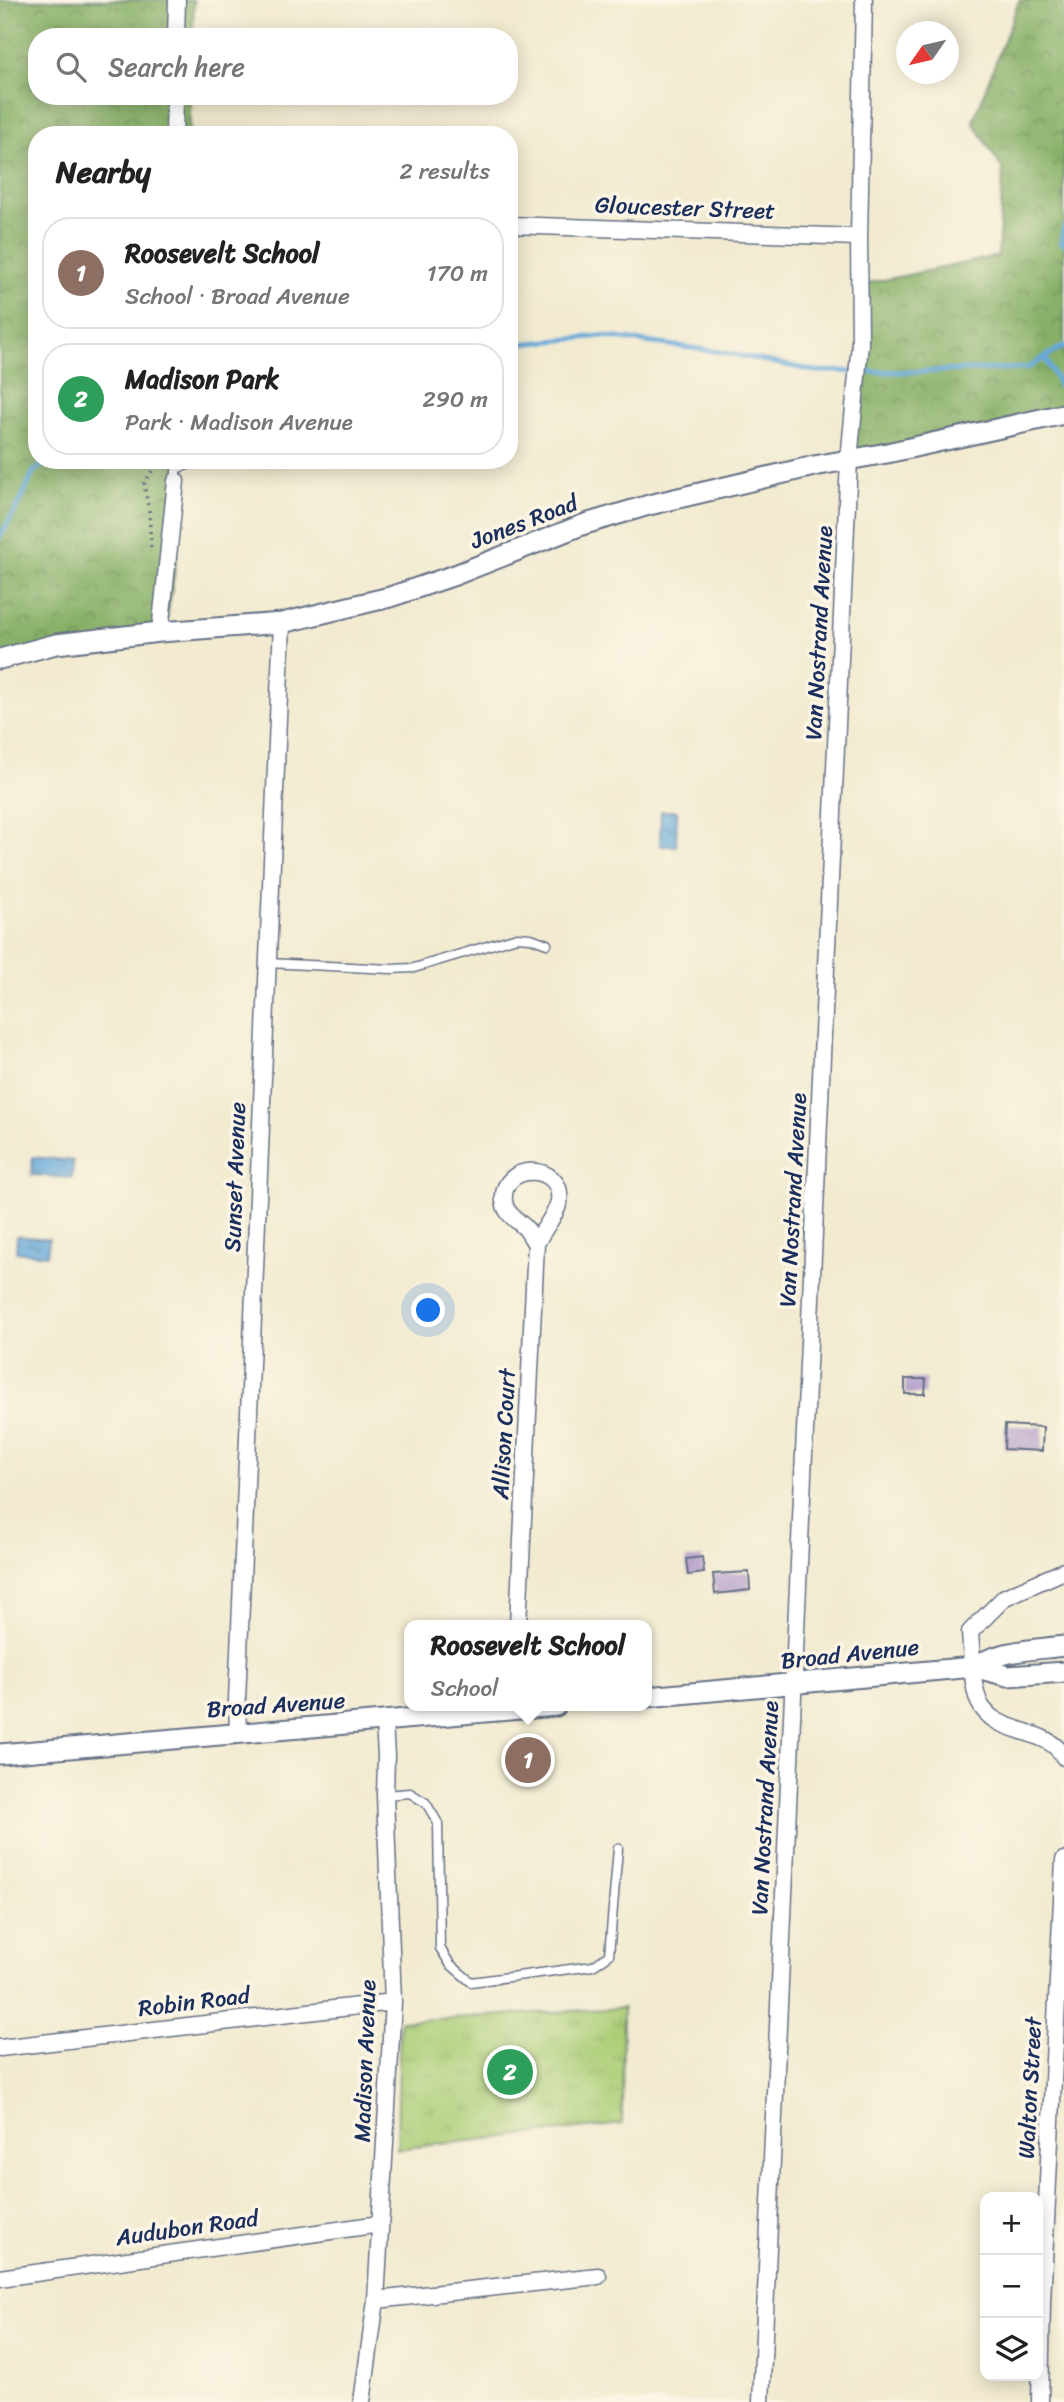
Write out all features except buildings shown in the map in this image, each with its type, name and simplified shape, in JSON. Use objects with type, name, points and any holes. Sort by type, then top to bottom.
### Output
[{"type":"street","points":[[176,28],[177,0]]},
{"type":"street","name":"Van Nostrand Avenue","points":[[761,2402],[849,460],[859,359],[864,0]]},
{"type":"street","points":[[174,126],[175,105]]},
{"type":"street","name":"Gloucester Street","points":[[518,225],[859,237]]},
{"type":"street","name":"Jones Road","points":[[0,659],[56,644],[160,632],[282,623],[390,597],[455,575],[582,525],[649,505],[1062,414]]},
{"type":"street","points":[[160,632],[176,481]]},
{"type":"street","name":"Sunset Avenue","points":[[238,1732],[237,1700],[282,623]]},
{"type":"street","name":"Allison Court","points":[[518,1620],[536,1244]]},
{"type":"street","points":[[1064,1571],[1015,1592],[990,1610],[970,1632],[980,1703],[991,1717],[1005,1725],[1052,1742],[1064,1757]]},
{"type":"street","name":"Broad Avenue","points":[[973,1667],[1006,1653],[1064,1646]]},
{"type":"street","name":"Broad Avenue","points":[[652,1697],[973,1667],[1008,1676],[1064,1672]]},
{"type":"street","name":"Broad Avenue","points":[[0,1754],[238,1732],[384,1722],[483,1711]]},
{"type":"street","name":"Madison Avenue","points":[[362,2402],[376,2300],[393,2002],[384,1795],[384,1722]]},
{"type":"street","name":"Walton Street","points":[[1040,2402],[1042,2301],[1064,1860]]},
{"type":"street","name":"Robin Road","points":[[0,2048],[393,2002]]},
{"type":"street","name":"Audubon Road","points":[[0,2278],[380,2224]]},
{"type":"street","points":[[376,2300],[598,2276]]},
{"type":"lane","points":[[176,469],[176,481]]},
{"type":"lane","points":[[267,963],[414,968],[517,937],[531,938],[547,944]]},
{"type":"lane","points":[[384,1795],[410,1793],[426,1803],[438,1823],[440,1948],[450,1964],[471,1982],[593,1966],[603,1962],[609,1955],[612,1933],[618,1848]]},
{"type":"green space","points":[[0,0],[194,0],[193,28],[28,28],[28,105],[191,105],[189,126],[28,126],[28,469],[179,469],[176,565],[165,629],[0,663]]},
{"type":"green space","points":[[1064,0],[1064,409],[851,465],[864,284],[998,256],[1003,170],[973,122],[1019,1]]},
{"type":"green space","points":[[623,2008],[622,2124],[397,2149],[400,2021]]},
{"type":"water","points":[[661,811],[677,811],[676,846],[660,846]]},
{"type":"water","points":[[33,1157],[73,1161],[72,1178],[31,1175]]},
{"type":"water","points":[[17,1236],[49,1239],[47,1255],[16,1252]]},
{"type":"waterway","points":[[1064,227],[1061,242],[1064,244]]},
{"type":"waterway","points":[[518,344],[601,336],[721,352],[815,371],[909,372],[1027,368],[1064,346]]},
{"type":"waterway","points":[[1045,358],[1064,394]]},
{"type":"waterway","points":[[0,537],[37,469]]},
{"type":"place","name":"Roosevelt School","points":[[528,1760]]},
{"type":"place","name":"Madison Park","points":[[510,2072]]}]
